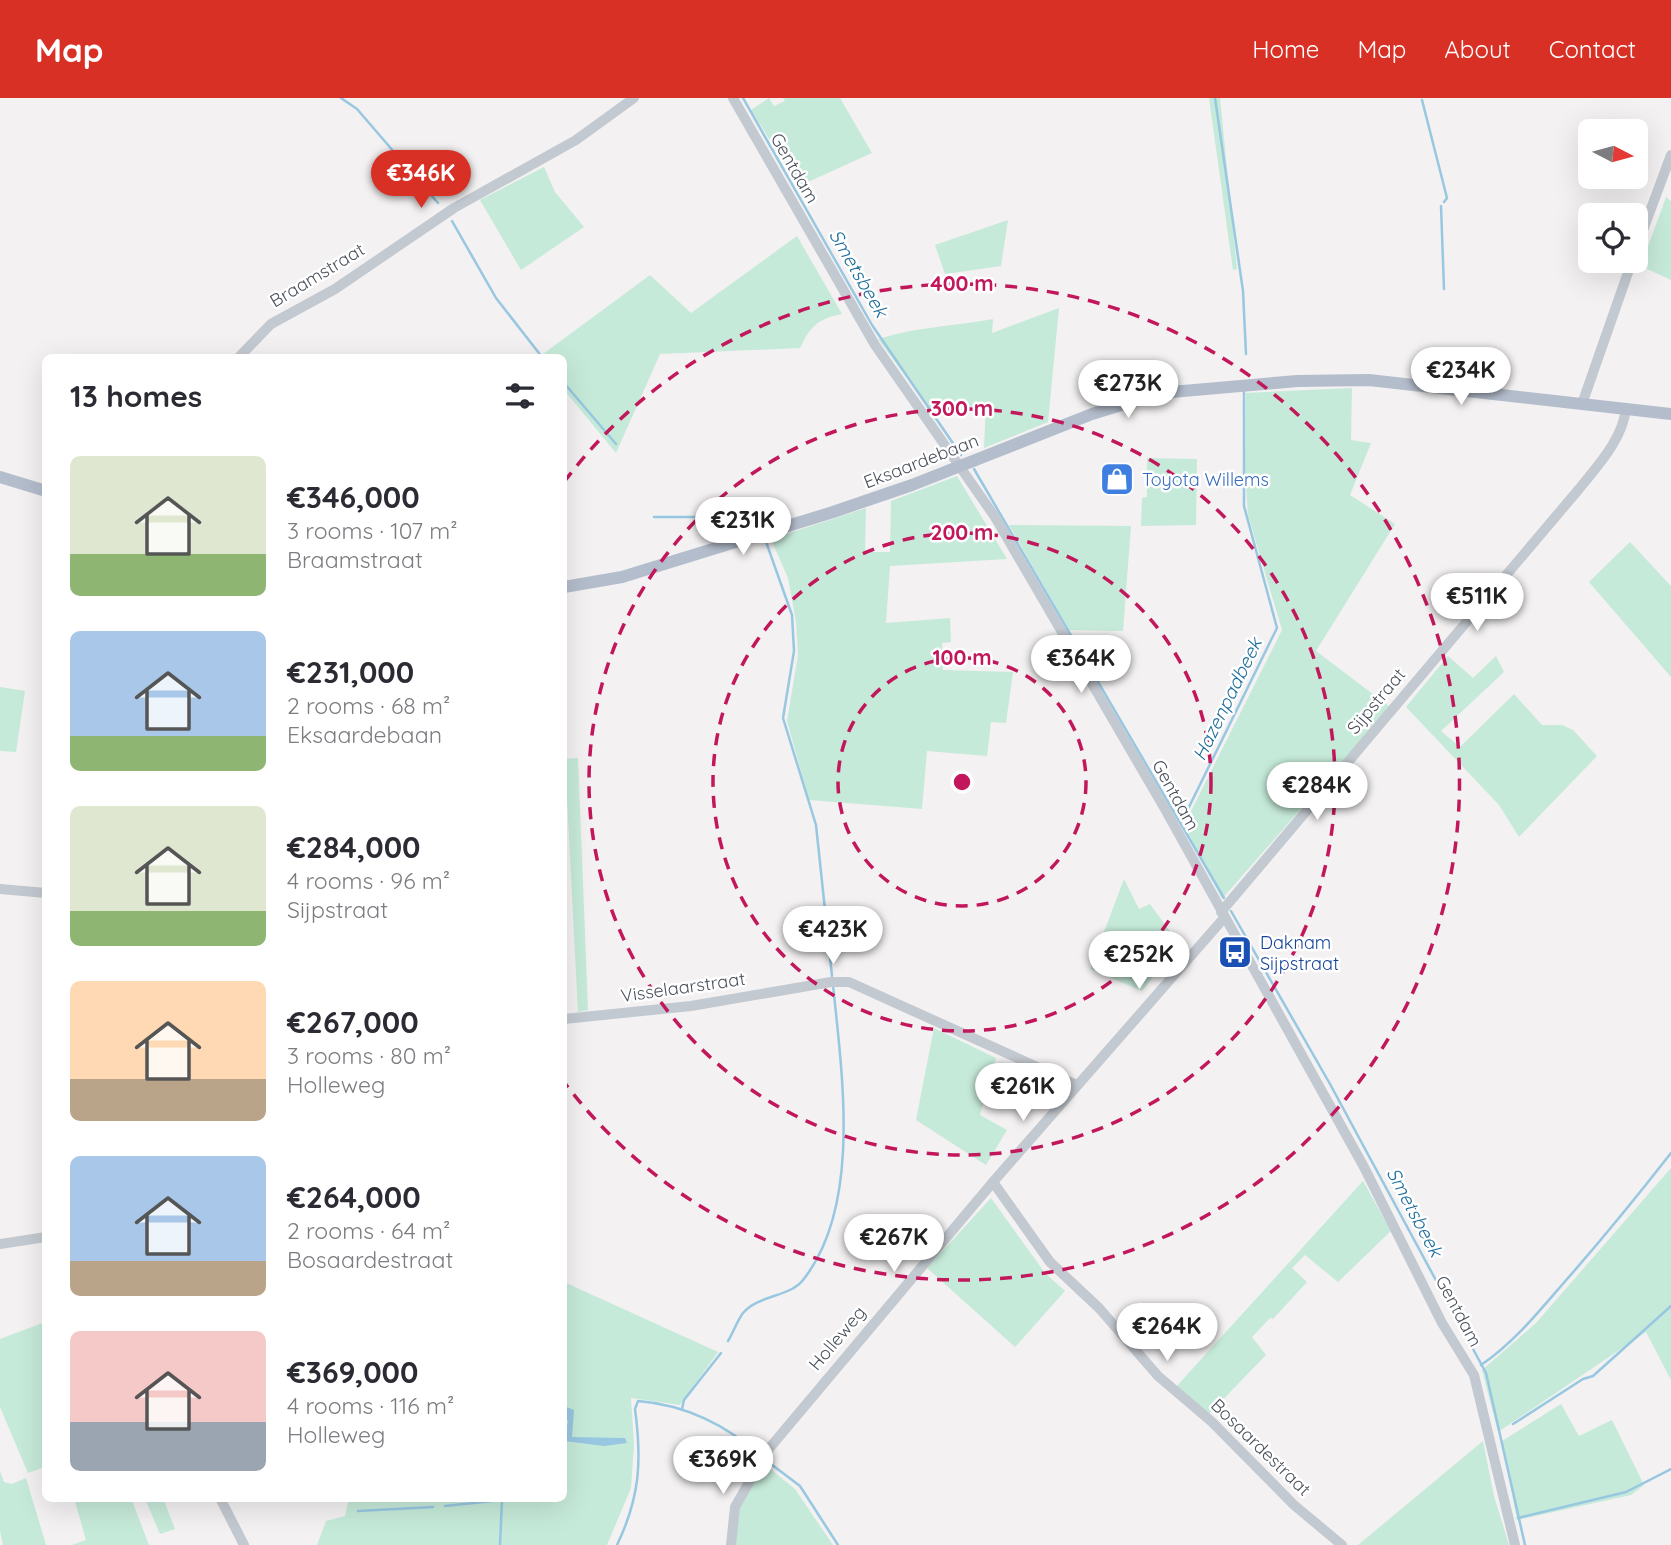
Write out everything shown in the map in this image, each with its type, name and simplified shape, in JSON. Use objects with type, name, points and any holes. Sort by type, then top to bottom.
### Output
[{"type":"main road","name":"Eksaardebaan","points":[[567,587],[594,584],[642,572],[879,497],[1114,406],[1179,391],[1305,380],[1360,380],[1671,414]]},
{"type":"main road","points":[[0,477],[42,490]]},
{"type":"street","name":"Braamstraat","points":[[242,354],[271,324],[335,289],[438,218],[576,140],[634,98]]},
{"type":"street","name":"Gentdam","points":[[733,98],[875,345],[995,517],[1094,686],[1364,1167],[1442,1323],[1474,1375],[1515,1545]]},
{"type":"street","points":[[1648,217],[1671,155]]},
{"type":"street","points":[[1582,404],[1628,273]]},
{"type":"street","name":"Sijpstraat","points":[[1223,915],[1579,489],[1611,448],[1623,424],[1626,408]]},
{"type":"street","points":[[0,890],[42,893]]},
{"type":"street","name":"Holleweg","points":[[731,1545],[735,1507],[767,1451],[993,1182],[1223,915]]},
{"type":"street","name":"Visselaarstraat","points":[[567,1019],[691,1006],[849,982],[1077,1085]]},
{"type":"street","name":"Bosaardestraat","points":[[993,1182],[1049,1262],[1099,1308],[1158,1376],[1212,1422],[1294,1505],[1342,1545]]},
{"type":"street","points":[[0,1244],[42,1238]]},
{"type":"street","points":[[222,1502],[244,1545]]},
{"type":"green space","points":[[769,98],[774,106],[785,101],[783,98],[840,98],[872,153],[799,186],[751,110]]},
{"type":"green space","points":[[1209,98],[1220,98],[1237,269],[1233,270]]},
{"type":"green space","points":[[544,167],[555,192],[584,227],[521,270],[480,200]]},
{"type":"green space","points":[[1666,197],[1671,201],[1671,280],[1648,269],[1648,247]]},
{"type":"green space","points":[[1008,220],[1001,266],[945,274],[935,245]]},
{"type":"green space","points":[[797,236],[842,314],[826,318],[816,325],[800,348],[660,354],[616,453],[567,394],[567,354],[543,354],[650,275],[691,313]]},
{"type":"green space","points":[[1059,308],[1048,422],[984,448],[986,403],[937,418],[878,339],[921,329],[993,319],[992,333]]},
{"type":"green space","points":[[1352,388],[1351,440],[1371,443],[1350,495],[1395,524],[1316,651],[1390,707],[1222,899],[1184,825],[1282,630],[1248,515],[1245,471],[1246,393]]},
{"type":"green space","points":[[1147,458],[1197,459],[1196,525],[1141,526],[1142,498],[1147,497]]},
{"type":"green space","points":[[957,476],[1007,559],[890,566],[886,623],[950,618],[951,642],[942,643],[943,670],[1013,672],[1006,723],[991,722],[987,756],[927,751],[922,809],[809,800],[787,721],[798,655],[796,622],[788,578],[771,539],[866,508],[865,552],[890,552],[891,501]]},
{"type":"green space","points":[[1009,525],[1131,526],[1123,631],[1069,630]]},
{"type":"green space","points":[[1630,542],[1671,586],[1671,677],[1589,582]]},
{"type":"green space","points":[[1448,656],[1473,678],[1496,656],[1504,672],[1441,731],[1460,747],[1514,694],[1542,725],[1562,725],[1573,730],[1597,756],[1519,837],[1499,805],[1406,707]]},
{"type":"green space","points":[[0,687],[25,691],[16,752],[0,751]]},
{"type":"green space","points":[[578,758],[588,1010],[578,1012],[567,798],[567,759]]},
{"type":"green space","points":[[1124,879],[1139,909],[1150,904],[1177,941],[1165,952],[1169,957],[1142,991],[1090,969]]},
{"type":"green space","points":[[934,1028],[996,1058],[980,1115],[1007,1130],[986,1165],[916,1120]]},
{"type":"green space","points":[[1671,1168],[1671,1380],[1646,1332],[1498,1432],[1482,1370],[1536,1323]]},
{"type":"green space","points":[[1363,1181],[1391,1231],[1338,1282],[1305,1255],[1292,1268],[1307,1282],[1273,1319],[1270,1318],[1252,1337],[1266,1355],[1208,1415],[1175,1388]]},
{"type":"green space","points":[[991,1198],[1045,1273],[1065,1291],[1015,1347],[927,1268]]},
{"type":"green space","points":[[567,1283],[718,1352],[680,1405],[631,1398],[634,1445],[631,1488],[607,1545],[317,1545],[326,1521],[345,1516],[348,1502],[567,1502]]},
{"type":"green space","points":[[42,1323],[42,1468],[28,1473],[0,1407],[0,1339]]},
{"type":"green space","points":[[1561,1404],[1579,1436],[1612,1420],[1644,1485],[1631,1495],[1517,1520],[1502,1441]]},
{"type":"green space","points":[[1483,1441],[1494,1496],[1509,1545],[1358,1545]]},
{"type":"green space","points":[[763,1463],[795,1489],[833,1545],[735,1545],[739,1506]]},
{"type":"green space","points":[[0,1471],[4,1482],[12,1484],[26,1478],[46,1545],[3,1545],[0,1531]]},
{"type":"green space","points":[[75,1502],[133,1502],[149,1545],[72,1545],[86,1540]]},
{"type":"green space","points":[[146,1502],[165,1502],[175,1529],[160,1534]]},
{"type":"water","points":[[567,1407],[574,1410],[572,1437],[625,1438],[627,1443],[604,1446],[567,1441]]},
{"type":"waterway","points":[[341,98],[357,109],[438,203]]},
{"type":"waterway","name":"Smetsbeek","points":[[743,98],[872,325],[961,455]]},
{"type":"waterway","name":"Hazenpadbeek","points":[[1215,98],[1243,291],[1246,354]]},
{"type":"waterway","points":[[1422,100],[1447,198],[1444,202]]},
{"type":"waterway","points":[[1441,206],[1444,289]]},
{"type":"waterway","points":[[452,221],[496,298],[540,354]]},
{"type":"waterway","points":[[567,387],[616,444]]},
{"type":"waterway","name":"Hazenpadbeek","points":[[1188,809],[1277,628],[1244,506],[1244,392]]},
{"type":"waterway","name":"Smetsbeek","points":[[974,469],[1224,898]]},
{"type":"waterway","points":[[654,517],[758,517],[760,525]]},
{"type":"waterway","points":[[765,539],[792,615],[794,651],[783,718],[816,825],[832,976]]},
{"type":"waterway","name":"Smetsbeek","points":[[1231,911],[1330,1084],[1486,1373],[1525,1545]]},
{"type":"waterway","points":[[728,1341],[749,1307],[790,1290],[803,1280],[822,1250],[834,1215],[841,1178],[844,1138],[833,985]]},
{"type":"waterway","points":[[1481,1365],[1503,1348],[1533,1318],[1671,1153]]},
{"type":"waterway","points":[[1513,1424],[1583,1379],[1593,1376],[1671,1306]]},
{"type":"waterway","points":[[682,1409],[684,1400],[721,1353]]},
{"type":"waterway","points":[[617,1545],[635,1495],[638,1462],[635,1409],[638,1401],[673,1407],[704,1418],[734,1435],[762,1456]]},
{"type":"waterway","points":[[767,1461],[800,1486],[838,1545]]},
{"type":"waterway","points":[[1518,1518],[1626,1492],[1671,1469]]},
{"type":"waterway","points":[[445,1506],[483,1502]]},
{"type":"waterway","points":[[500,1545],[502,1502]]},
{"type":"waterway","points":[[358,1511],[433,1507]]},
{"type":"place","name":"Toyota Willems","points":[[1117,479]]},
{"type":"place","name":"Daknam Sijpstraat","points":[[1235,952]]}]
